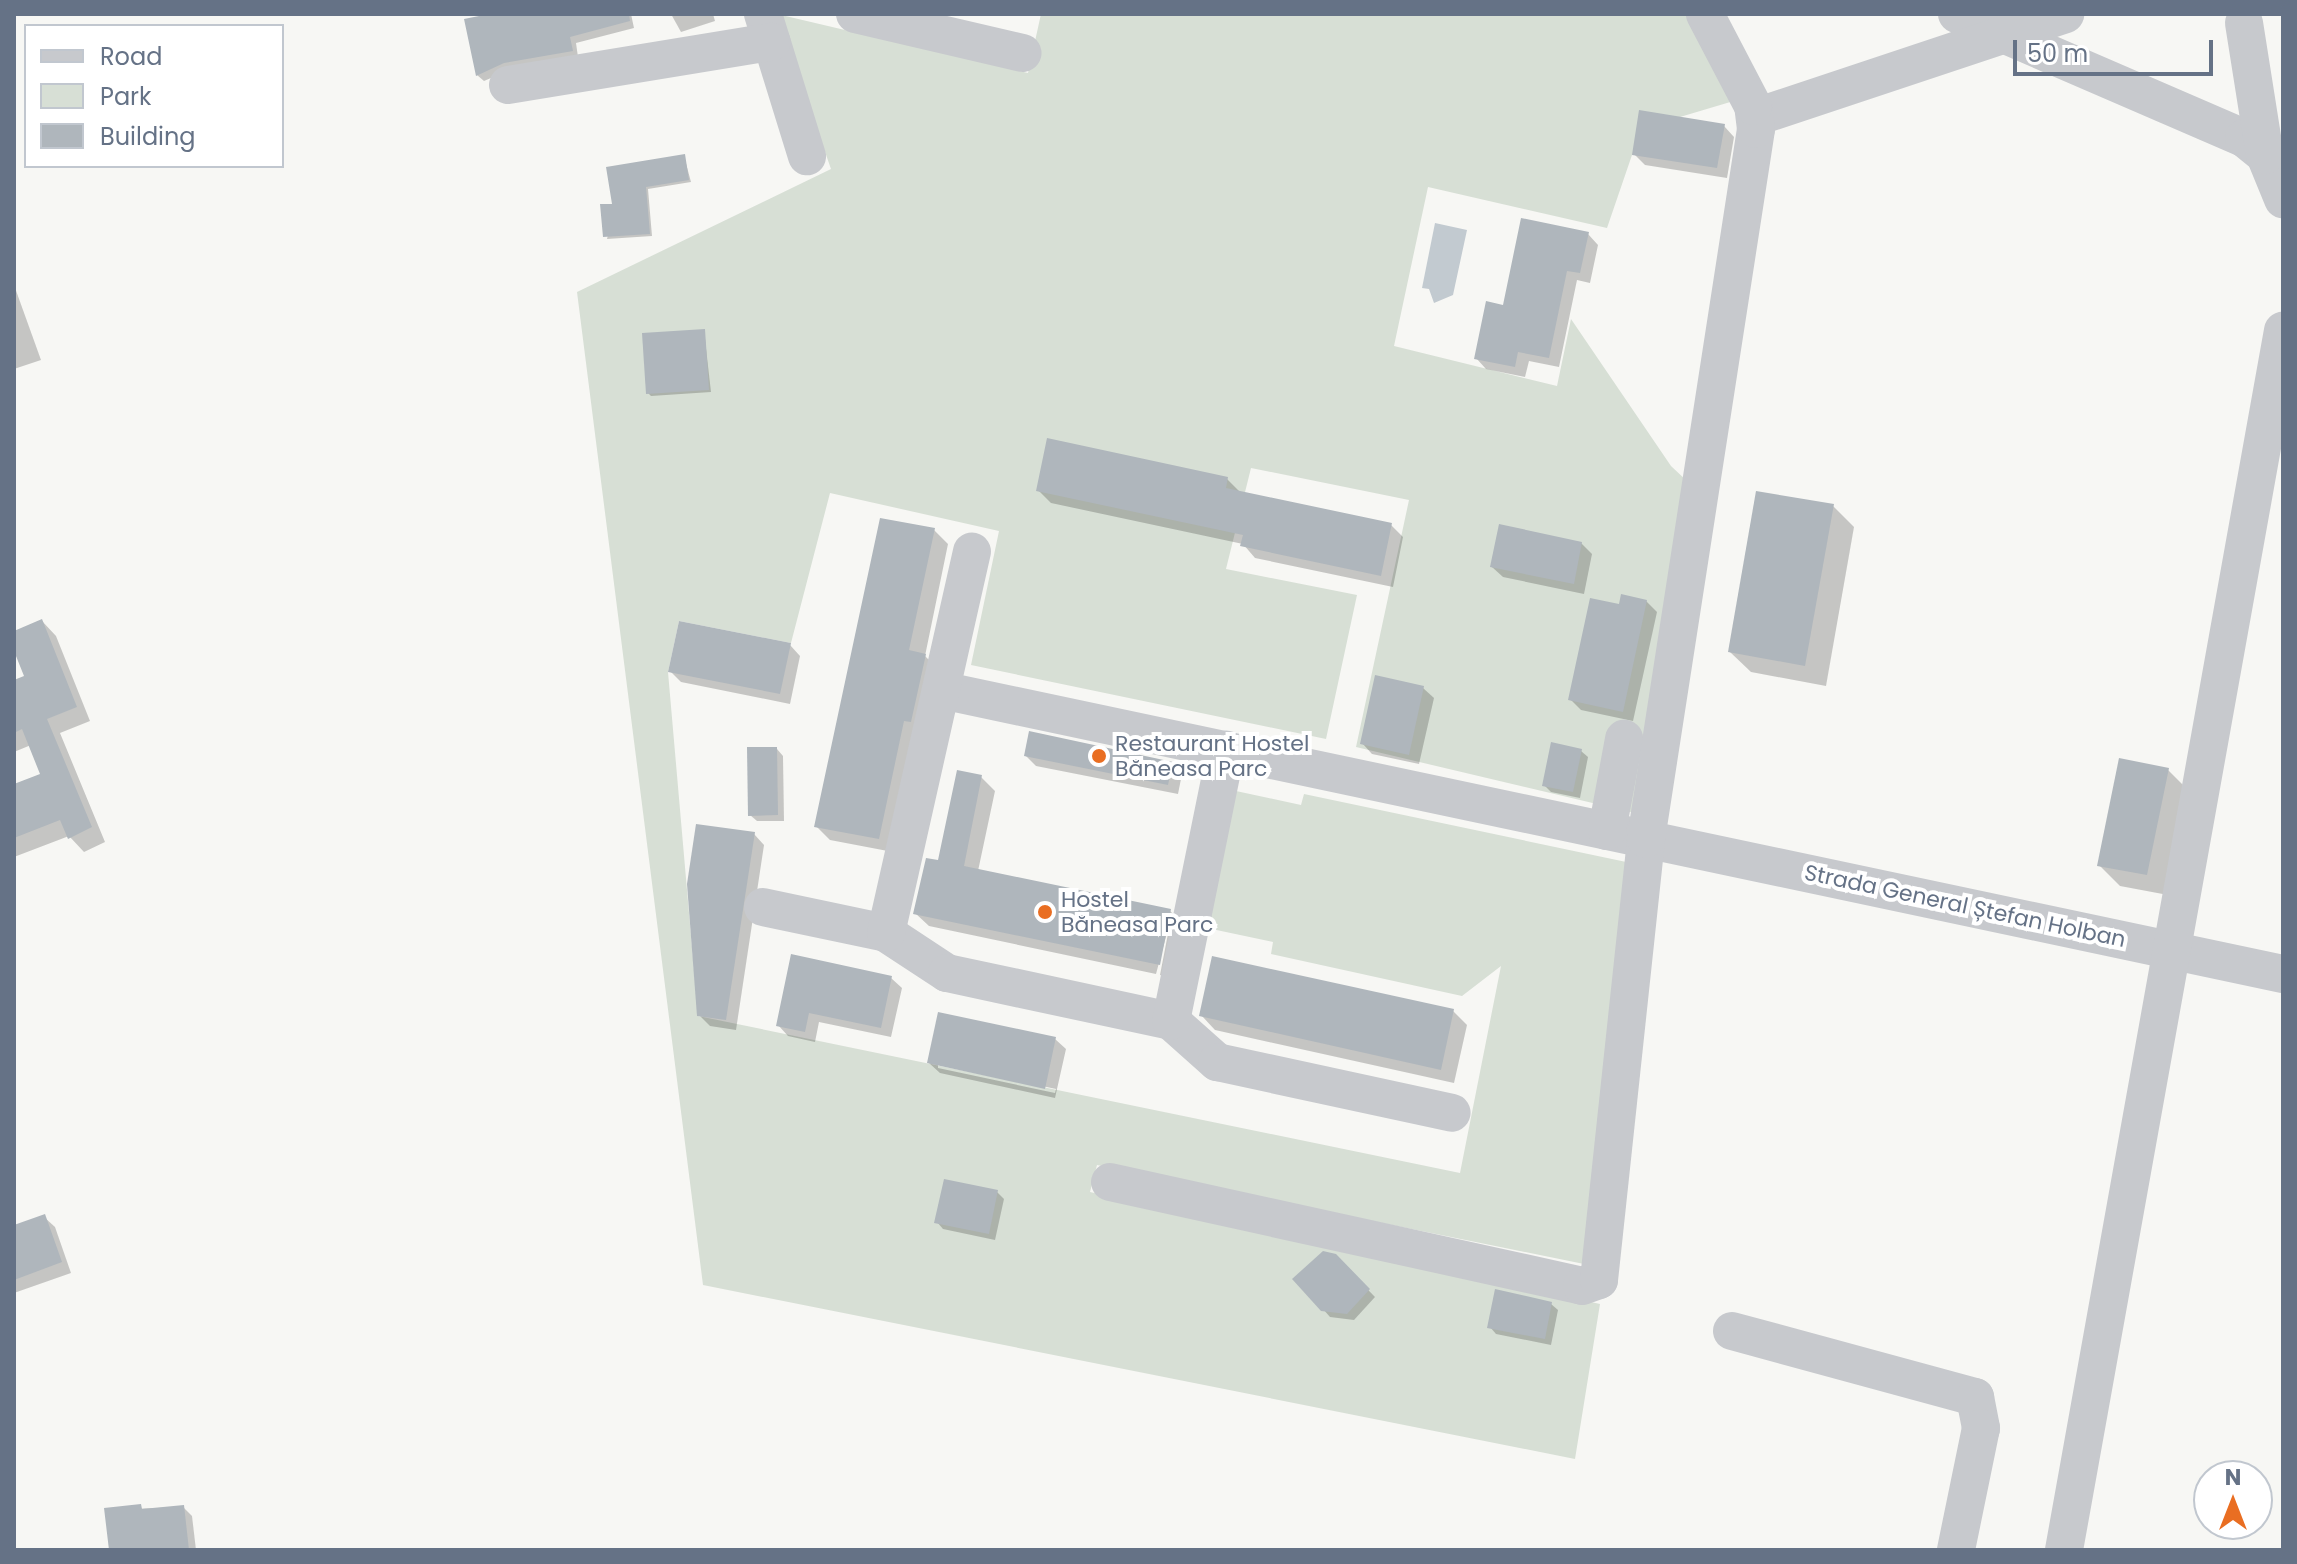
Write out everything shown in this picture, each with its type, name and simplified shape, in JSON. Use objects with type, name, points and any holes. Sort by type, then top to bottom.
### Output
[{"type":"street","points":[[1110,1182],[1582,1286],[1594,1284],[1601,1273],[1646,839],[1756,117],[1705,14]]},
{"type":"street","points":[[1957,14],[2244,138],[2265,155]]},
{"type":"street","points":[[1756,117],[2065,14]]},
{"type":"street","points":[[878,17],[1023,53]]},
{"type":"street","points":[[2244,23],[2265,155],[2283,199]]},
{"type":"street","points":[[508,85],[768,28],[807,156]]},
{"type":"street","points":[[2064,1550],[2283,331]]},
{"type":"street","points":[[886,933],[972,552]]},
{"type":"street","name":"Strada General Ștefan Holban","points":[[941,690],[2283,974]]},
{"type":"street","points":[[1607,831],[1624,739]]},
{"type":"street","points":[[1171,1021],[1226,750]]},
{"type":"street","points":[[763,907],[886,933],[947,973],[1171,1021],[1217,1062],[1452,1113]]},
{"type":"street","points":[[1732,1331],[1975,1397],[1981,1428],[1956,1550]]},
{"type":"green space","points":[[777,14],[1028,73],[1041,14],[1693,14],[1737,100],[1680,117],[1632,155],[1607,228],[1428,187],[1394,346],[1557,386],[1571,319],[1671,466],[1688,482],[1639,814],[1356,747],[1409,500],[1251,468],[1226,569],[1357,595],[1326,739],[971,665],[999,531],[830,493],[791,643],[679,621],[668,672],[698,1016],[1460,1173],[1501,966],[1462,996],[1271,954],[1273,942],[1207,928],[1236,791],[1301,805],[1304,794],[1631,863],[1584,1264],[1097,1165],[1090,1192],[1600,1304],[1575,1459],[703,1285],[577,292],[831,169]]},
{"type":"shaded area","points":[[1435,223],[1467,230],[1453,295],[1434,303],[1429,289],[1422,288]]},
{"type":"building","points":[[489,14],[629,14],[630,21],[570,37],[573,51],[504,63],[476,76],[464,19]]},
{"type":"building","points":[[1639,110],[1725,124],[1717,168],[1632,155]]},
{"type":"building","points":[[685,154],[689,180],[646,187],[650,234],[603,237],[600,204],[612,204],[606,167]]},
{"type":"building","points":[[1521,218],[1589,232],[1580,273],[1567,271],[1549,358],[1518,352],[1515,367],[1474,359],[1486,301],[1503,305]]},
{"type":"building","points":[[705,329],[709,390],[646,394],[642,333]]},
{"type":"building","points":[[1047,438],[1228,477],[1226,488],[1392,523],[1381,576],[1240,546],[1243,535],[1036,491]]},
{"type":"building","points":[[1756,491],[1834,504],[1805,666],[1728,652]]},
{"type":"building","points":[[880,518],[935,528],[909,650],[926,654],[911,722],[904,721],[879,839],[814,827]]},
{"type":"building","points":[[1499,524],[1582,542],[1574,584],[1490,567]]},
{"type":"building","points":[[1621,594],[1647,600],[1623,712],[1568,700],[1590,598],[1619,604]]},
{"type":"building","points":[[42,619],[77,707],[47,719],[92,827],[68,839],[60,820],[14,838],[14,784],[40,774],[22,729],[14,733],[14,680],[24,676],[14,651],[14,631]]},
{"type":"building","points":[[679,621],[791,643],[780,694],[668,672]]},
{"type":"building","points":[[1375,675],[1424,686],[1409,755],[1360,744]]},
{"type":"building","name":"Restaurant Hostel Băneasa Parc","points":[[1029,731],[1173,762],[1168,785],[1024,756]]},
{"type":"building","points":[[1551,742],[1582,749],[1573,792],[1542,786]]},
{"type":"building","points":[[747,747],[777,747],[778,815],[748,816]]},
{"type":"building","points":[[2119,758],[2169,768],[2147,875],[2097,866]]},
{"type":"building","name":"Hostel Băneasa Parc","points":[[957,770],[982,775],[964,866],[1171,909],[1160,965],[913,914],[926,858],[938,860]]},
{"type":"building","points":[[696,824],[755,832],[726,1020],[697,1016],[687,884]]},
{"type":"building","points":[[791,954],[892,976],[881,1028],[809,1013],[805,1032],[776,1026]]},
{"type":"building","points":[[1212,956],[1454,1009],[1441,1070],[1199,1016]]},
{"type":"building","points":[[938,1012],[1056,1037],[1045,1089],[927,1063]]},
{"type":"building","points":[[944,1179],[998,1190],[989,1234],[934,1223]]},
{"type":"building","points":[[45,1214],[62,1262],[14,1280],[14,1225]]},
{"type":"building","points":[[1323,1251],[1336,1254],[1370,1289],[1347,1314],[1321,1311],[1292,1279]]},
{"type":"building","points":[[1495,1289],[1552,1302],[1545,1339],[1487,1328]]},
{"type":"building","points":[[141,1504],[142,1509],[184,1505],[189,1550],[109,1550],[104,1508]]},
{"type":"place","name":"Restaurant Hostel Băneasa Parc","points":[[1099,756]]},
{"type":"place","name":"Hostel Băneasa Parc","points":[[1045,912]]}]
